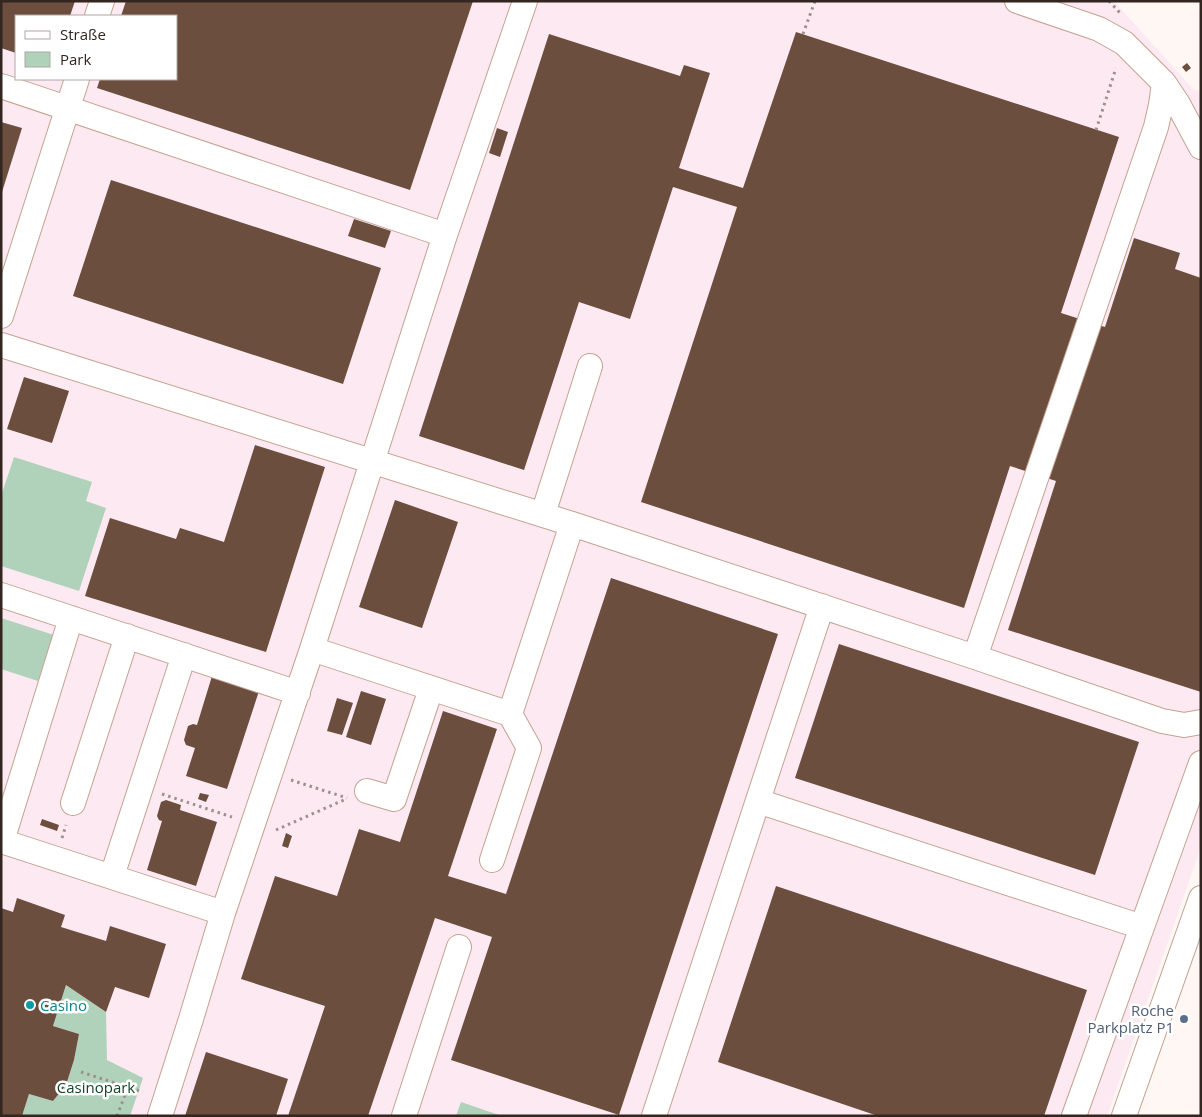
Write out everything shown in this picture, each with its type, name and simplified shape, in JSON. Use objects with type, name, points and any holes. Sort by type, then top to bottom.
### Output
[{"type":"lane","points":[[98,15],[102,1]]},
{"type":"lane","points":[[162,1108],[223,913],[298,693],[445,235],[525,1]]},
{"type":"lane","points":[[1017,1],[1098,28],[1124,43],[1164,83],[1178,104],[1201,147]]},
{"type":"lane","points":[[1,316],[77,80]]},
{"type":"lane","points":[[975,657],[1156,127],[1164,83]]},
{"type":"lane","points":[[1,86],[445,235]]},
{"type":"lane","points":[[1,345],[542,514],[1162,720],[1184,726],[1201,722]]},
{"type":"lane","points":[[542,514],[590,366]]},
{"type":"lane","points":[[510,714],[572,524]]},
{"type":"lane","points":[[1,595],[298,693]]},
{"type":"lane","points":[[654,1116],[822,606]]},
{"type":"lane","points":[[71,618],[2,841],[223,913]]},
{"type":"lane","points":[[73,802],[127,636]]},
{"type":"lane","points":[[312,650],[510,714],[529,748],[492,860]]},
{"type":"lane","points":[[112,876],[184,655]]},
{"type":"lane","points":[[357,795],[394,800],[431,689]]},
{"type":"lane","points":[[1074,1116],[1201,763]]},
{"type":"lane","points":[[758,801],[1142,927]]},
{"type":"lane","points":[[1124,1116],[1201,898]]},
{"type":"lane","points":[[404,1116],[460,947]]},
{"type":"path","points":[[803,34],[815,1]]},
{"type":"path","points":[[1096,130],[1100,119]]},
{"type":"path","points":[[271,774],[357,795]]},
{"type":"path","points":[[140,787],[274,831],[357,795]]},
{"type":"path","points":[[55,858],[73,802]]},
{"type":"path","points":[[81,1072],[128,1087],[162,1108]]},
{"type":"path","points":[[117,1116],[128,1087]]},
{"type":"shaded area","points":[[1,1],[1114,1],[1194,90],[1201,91],[1201,847],[1107,1116],[1,1116]]},
{"type":"green space","points":[[14,457],[92,482],[86,501],[106,508],[79,591],[1,566],[1,496]]},
{"type":"green space","points":[[1,618],[54,635],[38,681],[1,669]]},
{"type":"green space","name":"Casinopark","points":[[66,985],[106,1012],[107,1060],[143,1078],[130,1116],[22,1116],[29,1094],[53,1101],[66,1085],[74,1060],[79,1034],[53,1026]]},
{"type":"green space","points":[[461,1102],[502,1116],[456,1116]]},
{"type":"building","points":[[1,1],[75,1],[70,15],[15,15],[15,53],[1,48]]},
{"type":"building","points":[[126,1],[473,1],[410,190],[97,88],[100,80],[178,80],[178,15],[121,15]]},
{"type":"building","points":[[796,32],[1119,137],[1061,313],[1105,327],[1134,238],[1180,253],[1175,269],[1201,278],[1201,692],[1008,630],[1056,481],[1010,466],[964,608],[641,502],[737,207],[673,187],[630,319],[579,302],[524,470],[419,436],[549,34],[680,76],[684,65],[710,73],[679,168],[743,188]]},
{"type":"building","points":[[1187,63],[1191,68],[1186,72],[1182,67]]},
{"type":"building","points":[[1,122],[22,128],[2,192],[1,192]]},
{"type":"building","points":[[497,128],[508,132],[500,157],[489,153]]},
{"type":"building","points":[[111,180],[381,268],[343,384],[73,296]]},
{"type":"building","points":[[354,219],[391,231],[385,248],[348,236]]},
{"type":"building","points":[[24,377],[69,391],[52,443],[7,429]]},
{"type":"building","points":[[255,445],[325,467],[266,652],[85,596],[110,518],[176,539],[180,528],[224,542]]},
{"type":"building","points":[[395,500],[458,522],[422,628],[359,607]]},
{"type":"building","points":[[611,578],[778,634],[619,1115],[451,1060],[492,937],[435,918],[368,1116],[288,1116],[325,1006],[241,979],[275,876],[337,896],[359,829],[400,842],[443,711],[497,729],[448,876],[506,894]]},
{"type":"building","points":[[839,644],[1139,742],[1095,875],[795,778]]},
{"type":"building","points":[[212,676],[259,691],[227,789],[186,776],[195,748],[186,745],[184,740],[188,726],[197,725]]},
{"type":"building","points":[[361,691],[386,699],[371,745],[346,737]]},
{"type":"building","points":[[337,698],[353,703],[342,735],[327,731]]},
{"type":"building","points":[[200,793],[209,795],[206,802],[198,799]]},
{"type":"building","points":[[166,800],[181,805],[180,810],[217,822],[196,886],[147,870],[162,821],[157,816],[161,802]]},
{"type":"building","points":[[42,819],[59,825],[57,831],[40,825]]},
{"type":"building","points":[[286,833],[292,836],[288,848],[282,846]]},
{"type":"building","points":[[776,886],[1087,990],[1044,1116],[878,1116],[718,1062]]},
{"type":"building","name":"Casino","points":[[17,898],[65,915],[61,927],[106,941],[110,926],[166,944],[149,998],[115,987],[106,1012],[66,985],[53,1026],[79,1034],[74,1060],[66,1085],[53,1101],[29,1094],[22,1116],[1,1116],[1,908],[13,912]]},
{"type":"building","points":[[206,1052],[288,1079],[276,1116],[185,1116]]},
{"type":"place","name":"Casino","points":[[30,1005]]},
{"type":"place","name":"Roche Parkplatz P1","points":[[1184,1019]]}]
